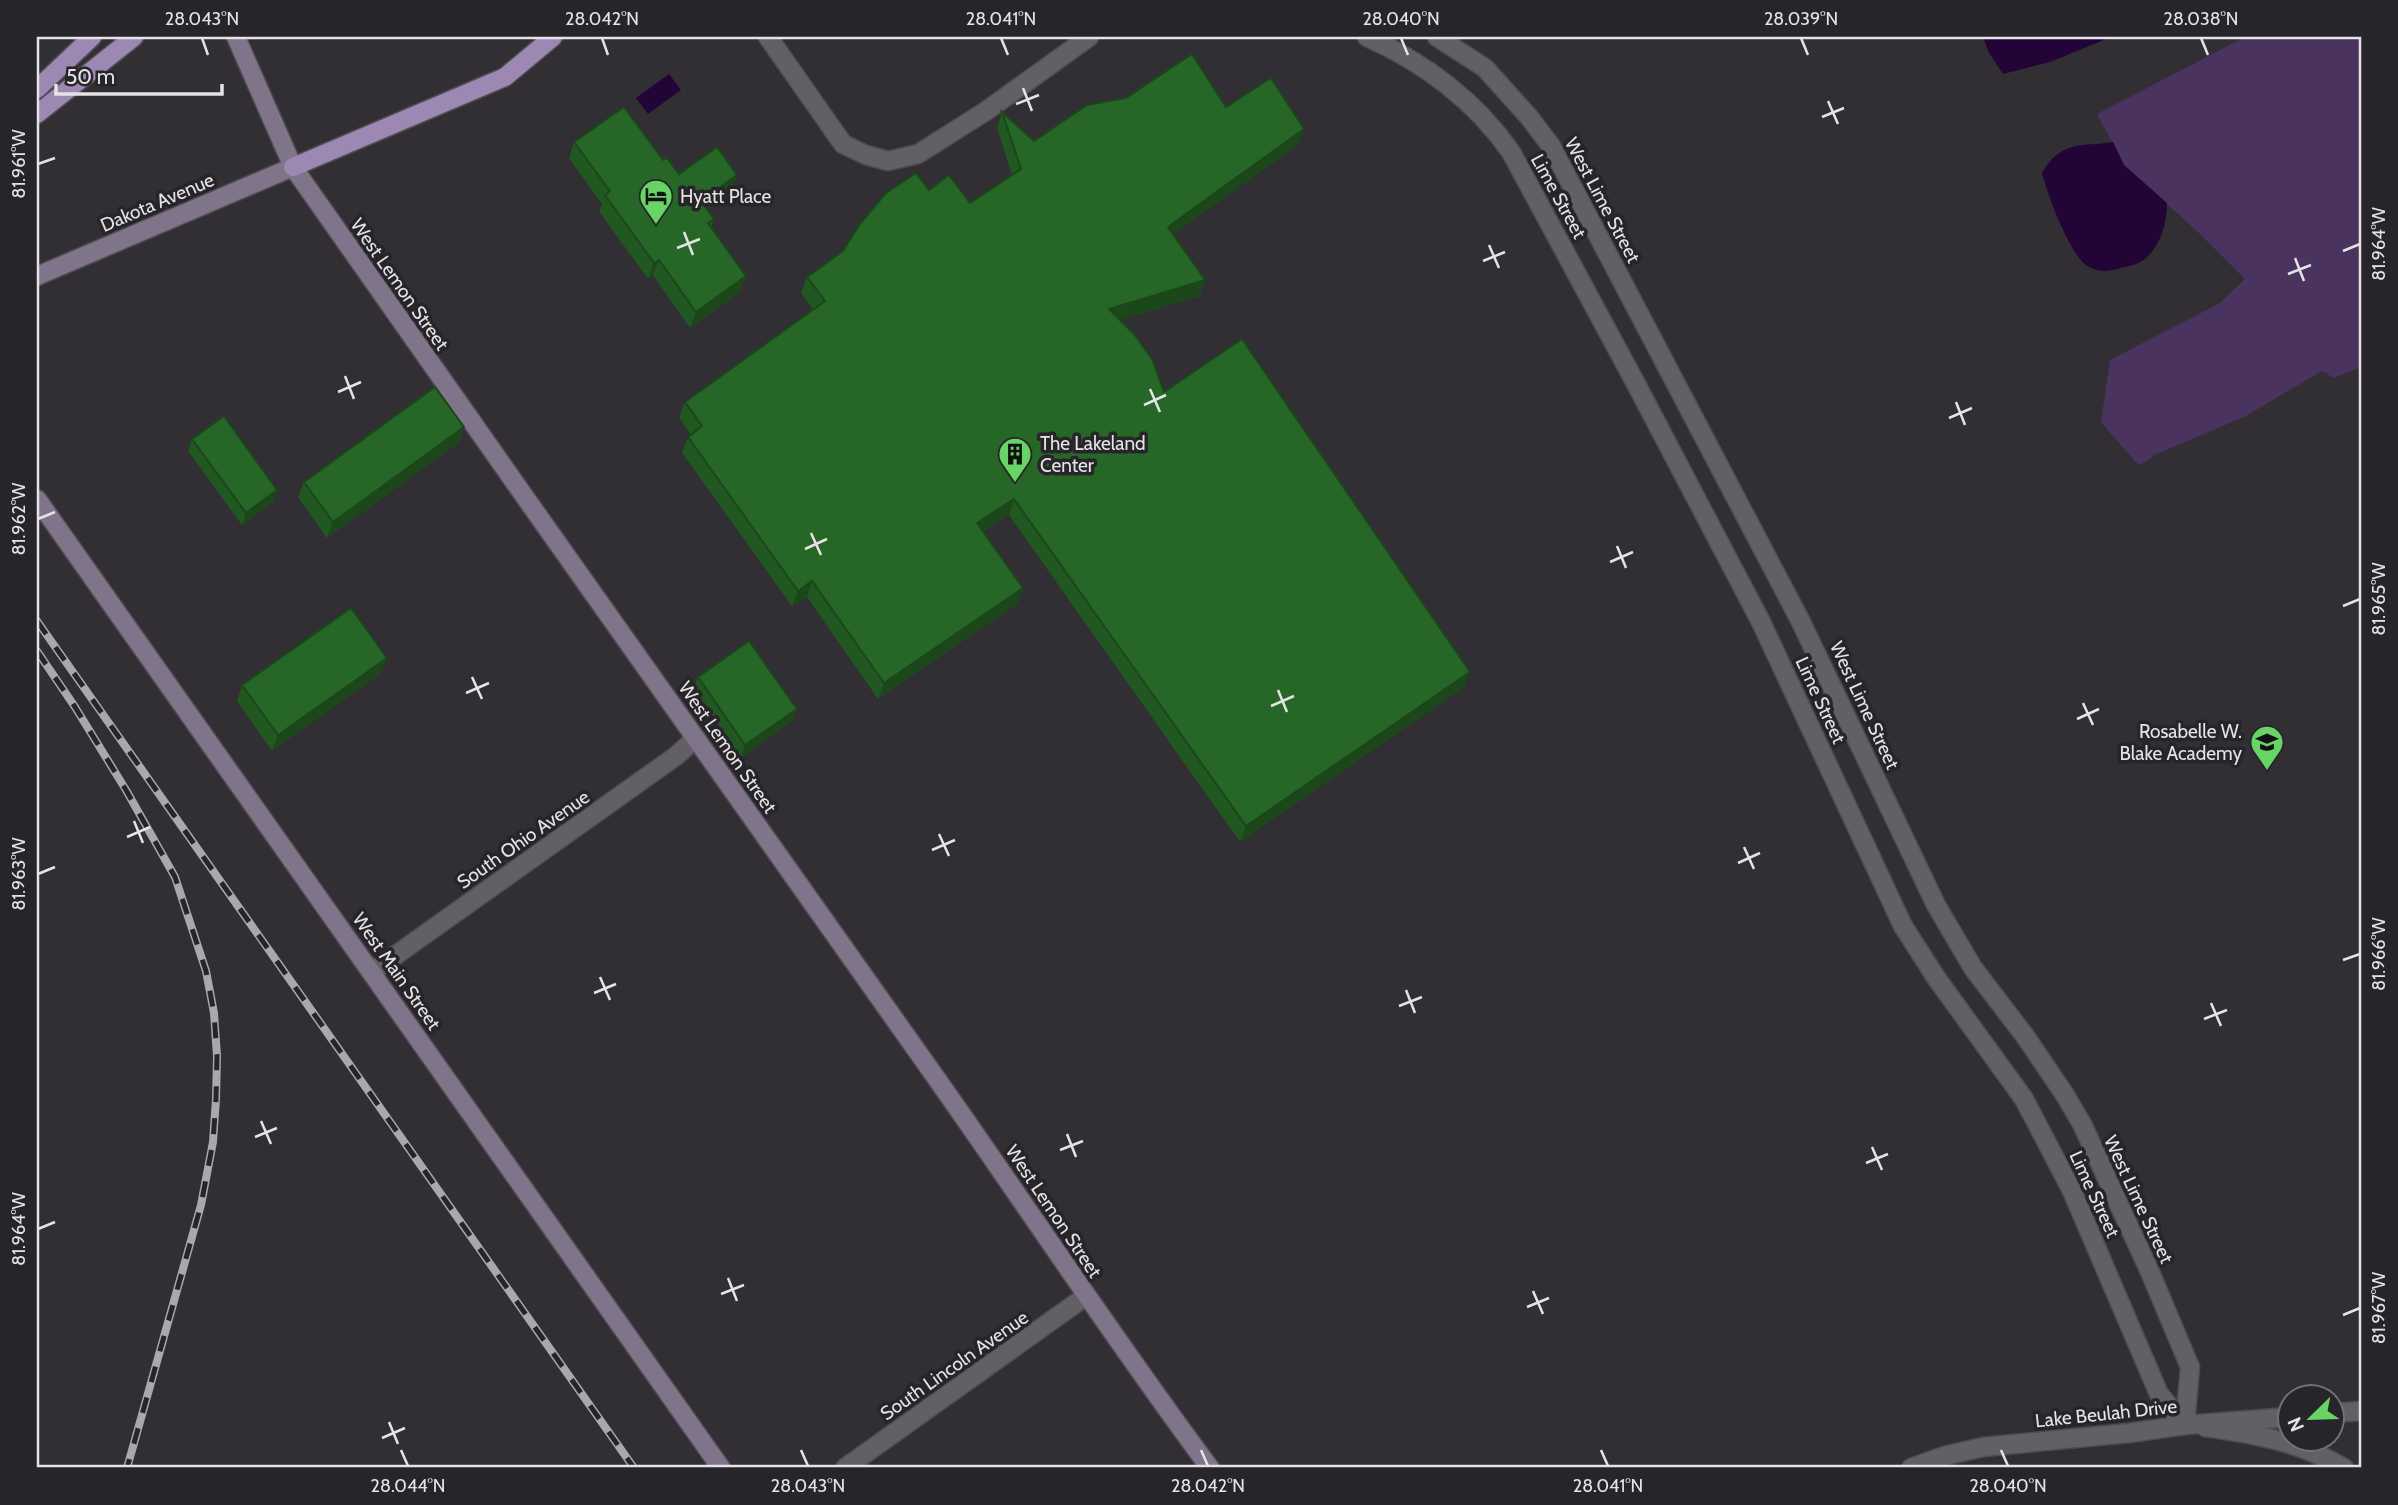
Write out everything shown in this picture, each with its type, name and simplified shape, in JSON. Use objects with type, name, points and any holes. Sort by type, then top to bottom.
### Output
[{"type":"main road","points":[[37,89],[92,37]]},
{"type":"main road","points":[[37,114],[134,37]]},
{"type":"main road","name":"West Lemon Street","points":[[236,37],[293,167],[1074,1275],[1086,1296],[1210,1468]]},
{"type":"main road","points":[[293,167],[505,77],[553,37]]},
{"type":"main road","name":"Dakota Avenue","points":[[37,276],[293,167]]},
{"type":"main road","name":"West Main Street","points":[[37,499],[721,1468]]},
{"type":"street","points":[[768,37],[843,144],[866,155],[888,161],[918,154],[1013,92],[1089,37]]},
{"type":"street","name":"Lime Street","points":[[1367,37],[1425,67],[1447,84],[1498,134],[1511,152],[1760,622],[1903,926],[1937,979],[2024,1099],[2072,1191],[2159,1394],[2185,1424]]},
{"type":"street","name":"West Lime Street","points":[[1437,37],[1485,68],[1551,146],[1800,620],[1936,905],[1973,968],[2025,1036],[2082,1124],[2190,1367],[2185,1424]]},
{"type":"street","name":"South Ohio Avenue","points":[[372,972],[676,756],[696,738]]},
{"type":"street","name":"South Lincoln Avenue","points":[[845,1468],[1086,1296]]},
{"type":"street","points":[[2185,1424],[2276,1417]]},
{"type":"street","name":"Lake Beulah Drive","points":[[1911,1468],[1944,1456],[1983,1447],[2129,1433],[2185,1424],[2258,1434],[2319,1454],[2344,1468]]},
{"type":"shaded area","points":[[1983,37],[2111,37],[2050,62],[2003,74],[1989,53]]},
{"type":"shaded area","points":[[2245,37],[2361,37],[2361,367],[2334,378],[2322,371],[2244,417],[2154,455],[2138,465],[2101,422],[2110,360],[2220,303],[2245,279],[2124,165],[2097,114]]},
{"type":"shaded area","points":[[669,74],[681,90],[648,114],[636,98]]},
{"type":"shaded area","points":[[2113,142],[2124,165],[2167,203],[2167,211],[2160,238],[2145,258],[2130,266],[2101,271],[2086,265],[2079,258],[2066,236],[2042,173],[2049,162],[2064,150],[2081,145]]},
{"type":"building","name":"The Lakeland Center","points":[[1192,54],[1226,107],[1271,78],[1304,129],[1168,227],[1205,280],[1109,309],[1134,334],[1152,359],[1164,392],[1242,339],[1470,672],[1246,826],[1014,499],[977,523],[1023,588],[884,683],[812,581],[798,591],[688,437],[702,426],[685,402],[825,301],[807,277],[843,251],[859,225],[886,193],[916,173],[929,190],[949,175],[970,203],[1021,169],[1002,112],[1034,141],[1087,105],[1126,98]]},
{"type":"building","name":"Hyatt Place","points":[[624,107],[663,160],[667,158],[679,174],[717,147],[737,175],[701,201],[714,219],[708,223],[746,276],[696,312],[659,260],[654,263],[605,195],[610,191],[574,142]]},
{"type":"building","points":[[435,387],[464,427],[333,522],[304,482]]},
{"type":"building","points":[[224,416],[277,490],[246,513],[192,439]]},
{"type":"building","points":[[351,608],[387,658],[278,735],[242,685]]},
{"type":"building","points":[[749,641],[797,709],[745,745],[698,677]]},
{"type":"railway","points":[[37,621],[634,1468]]},
{"type":"railway","points":[[37,651],[126,790],[175,877],[206,971],[214,1013],[216,1099],[213,1142],[201,1205],[127,1468]]},
{"type":"place","name":"Hyatt Place","points":[[656,226]]},
{"type":"place","name":"The Lakeland Center","points":[[1015,484]]},
{"type":"place","name":"Rosabelle W. Blake Academy","points":[[2267,772]]}]
